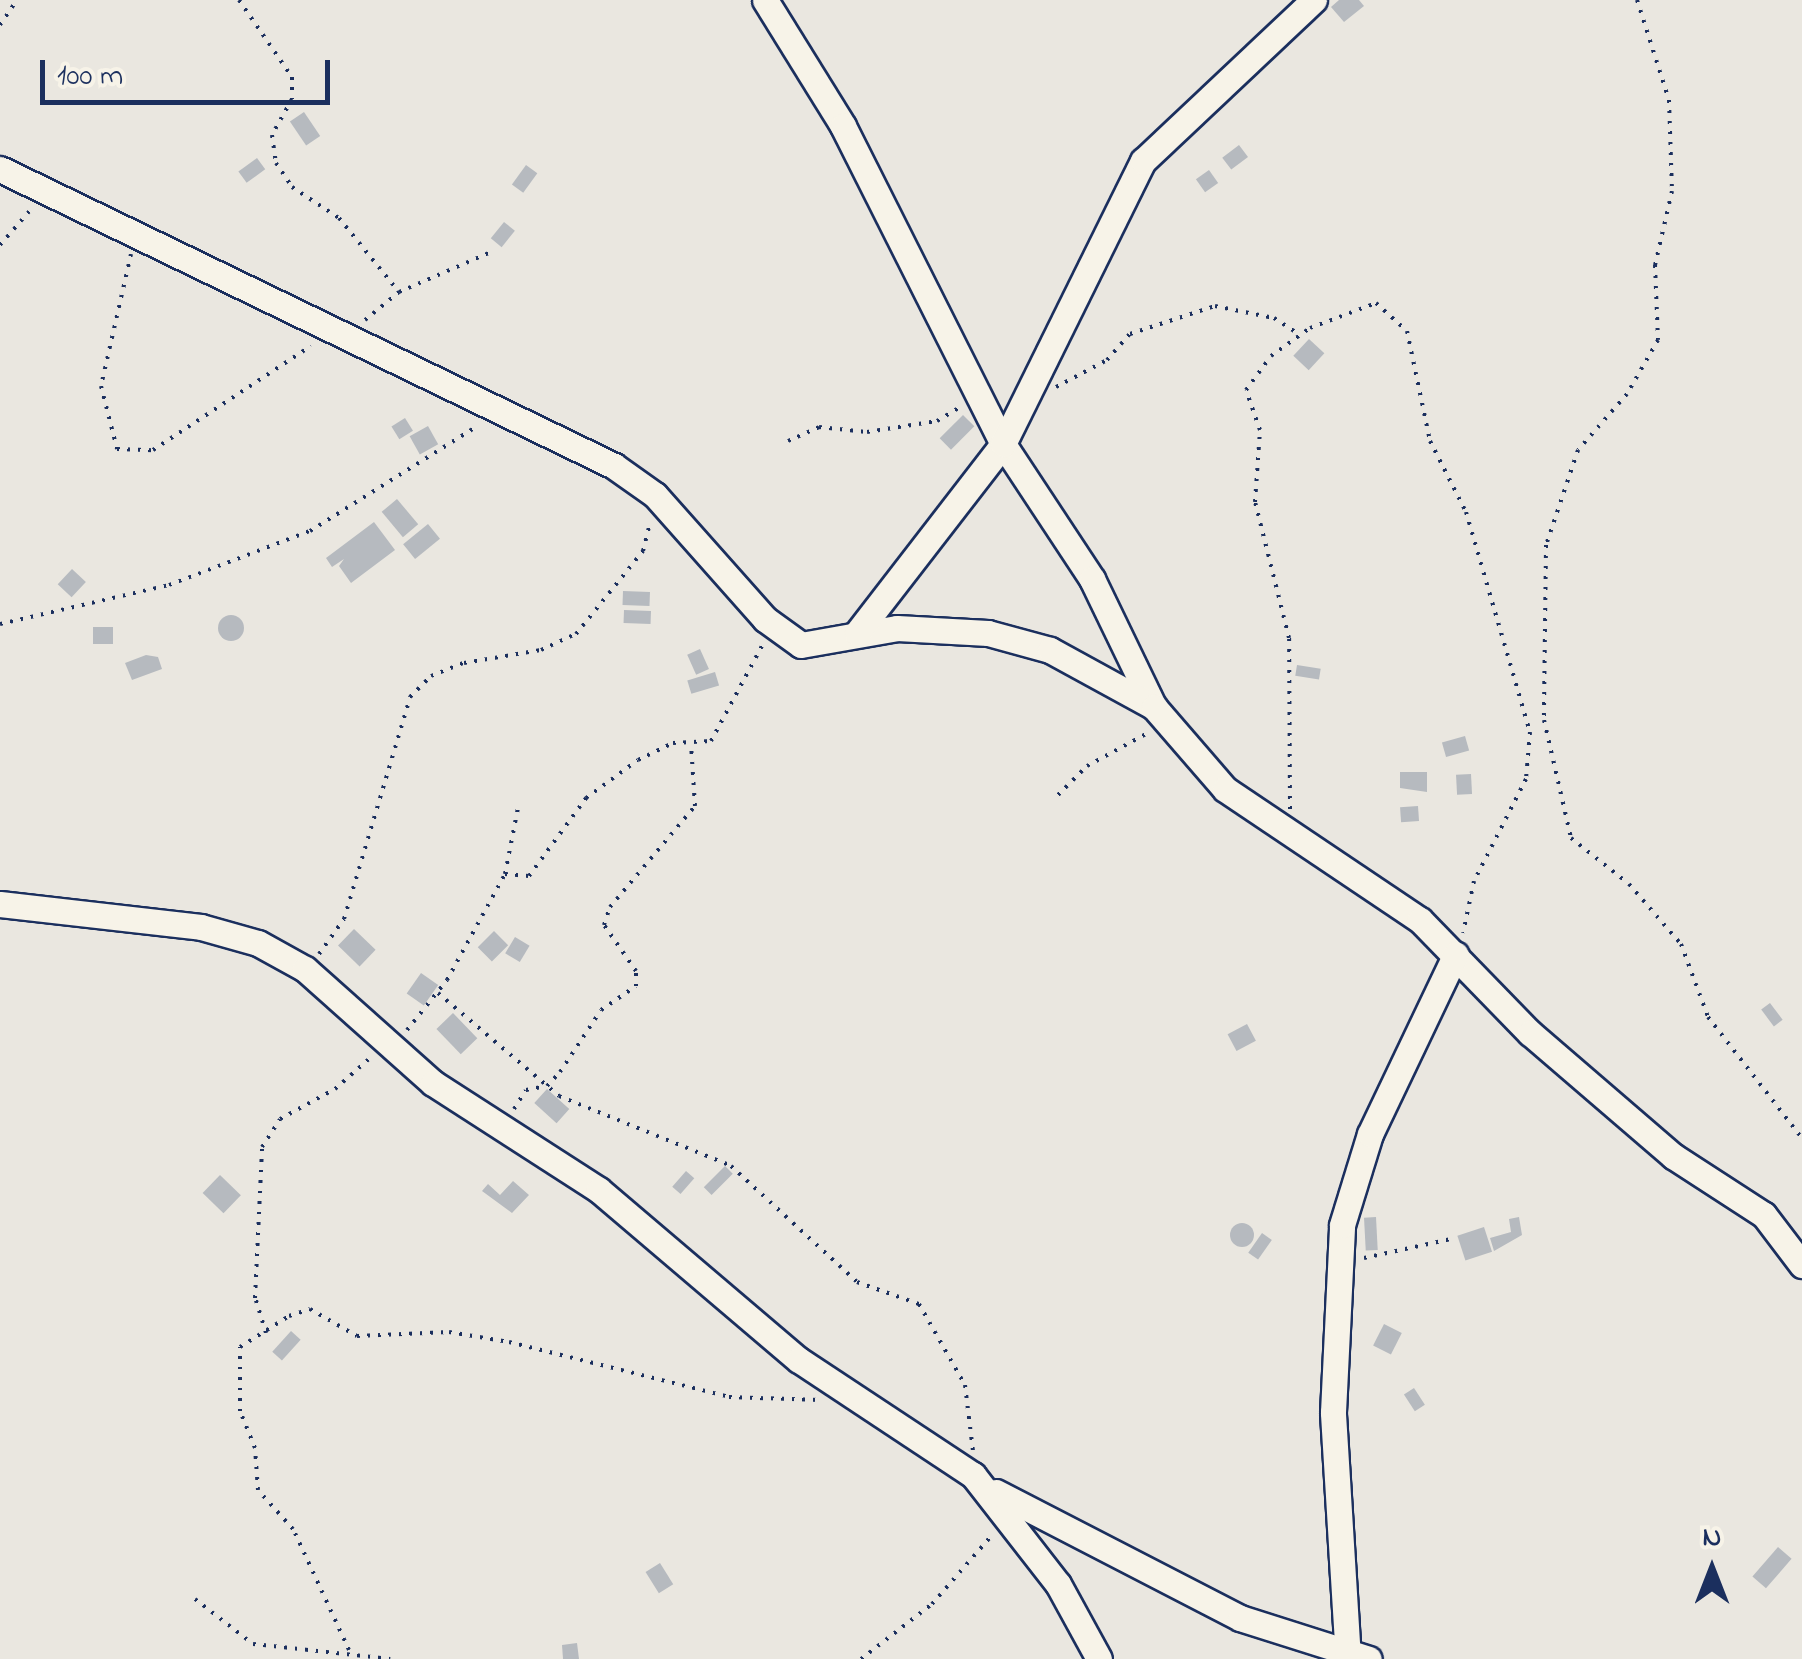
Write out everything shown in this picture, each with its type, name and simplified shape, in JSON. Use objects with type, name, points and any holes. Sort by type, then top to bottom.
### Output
[{"type":"street","points":[[765,0],[843,126],[1003,444],[1092,580],[1159,712],[1213,779],[1420,920],[1530,1033],[1673,1156],[1764,1215],[1802,1265]]},
{"type":"street","points":[[857,634],[1003,444],[1143,161],[1314,0]]},
{"type":"street","points":[[0,169],[134,230],[635,479],[774,628],[811,646],[857,634],[928,629],[1019,640],[1159,712]]},
{"type":"street","points":[[0,904],[201,927],[258,943],[305,968],[386,1046],[502,1130],[600,1190],[799,1360],[863,1399],[978,1480],[1240,1618],[1355,1658],[1334,1412],[1337,1280],[1352,1179],[1456,954]]},
{"type":"street","points":[[978,1480],[1008,1514],[1099,1659]]},
{"type":"path","points":[[0,25],[18,0]]},
{"type":"path","points":[[238,0],[292,77],[292,99],[272,135],[276,164],[292,187],[327,206],[400,292]]},
{"type":"path","points":[[1638,0],[1668,89],[1672,191],[1655,265],[1658,340],[1627,394],[1578,450],[1546,545],[1544,720],[1570,838],[1629,884],[1681,944],[1708,1018],[1802,1138]]},
{"type":"path","points":[[0,245],[46,191]]},
{"type":"path","points":[[134,230],[122,318],[101,386],[117,449],[154,450],[340,335],[400,292],[491,252]]},
{"type":"path","points":[[1289,833],[1289,638],[1255,502],[1260,430],[1246,390],[1271,356],[1300,336],[1371,303],[1404,326],[1430,441],[1466,512],[1513,656],[1530,732],[1526,779],[1474,880],[1456,954]]},
{"type":"path","points":[[1021,405],[1097,368],[1130,334],[1202,308],[1274,318],[1300,336]]},
{"type":"path","points":[[788,441],[820,427],[867,432],[946,419],[975,392]]},
{"type":"path","points":[[0,624],[169,585],[310,531],[502,410]]},
{"type":"path","points":[[305,968],[344,919],[410,698],[430,676],[464,663],[541,650],[576,634],[648,543],[635,479]]},
{"type":"path","points":[[505,874],[528,876],[586,798],[620,772],[673,744],[691,744],[718,732],[774,628]]},
{"type":"path","points":[[1058,795],[1088,766],[1159,712]]},
{"type":"path","points":[[502,1130],[526,1090],[547,1086],[601,1010],[636,986],[636,971],[604,926],[610,907],[696,806],[691,744]]},
{"type":"path","points":[[266,1333],[256,1298],[262,1147],[280,1120],[335,1090],[386,1046],[438,992],[505,874],[518,808]]},
{"type":"path","points":[[438,992],[569,1102],[731,1166],[857,1282],[919,1304],[965,1384],[978,1480]]},
{"type":"path","points":[[1337,1280],[1370,1256],[1451,1239]]},
{"type":"path","points":[[349,1650],[293,1529],[258,1490],[256,1448],[240,1411],[238,1354],[266,1333],[310,1310],[357,1336],[464,1334],[729,1397],[863,1399]]},
{"type":"path","points":[[861,1659],[932,1604],[1008,1514]]},
{"type":"path","points":[[195,1599],[252,1644],[349,1650],[390,1659]]},
{"type":"building","points":[[1339,0],[1359,0],[1364,6],[1344,22],[1331,7]]},
{"type":"building","points":[[304,112],[320,136],[306,146],[290,122]]},
{"type":"building","points":[[1239,145],[1248,157],[1231,170],[1222,158]]},
{"type":"building","points":[[257,158],[265,169],[247,183],[238,172]]},
{"type":"building","points":[[526,165],[537,173],[523,193],[512,184]]},
{"type":"building","points":[[1209,170],[1218,183],[1205,192],[1196,179]]},
{"type":"building","points":[[504,222],[515,231],[502,247],[491,238]]},
{"type":"building","points":[[1309,339],[1324,353],[1309,370],[1293,356]]},
{"type":"building","points":[[963,415],[974,426],[951,450],[940,438]]},
{"type":"building","points":[[405,418],[413,431],[399,439],[391,426]]},
{"type":"building","points":[[428,426],[438,444],[420,455],[410,436]]},
{"type":"building","points":[[397,499],[418,524],[403,537],[382,512]]},
{"type":"building","points":[[374,522],[395,550],[351,583],[339,566],[344,559],[332,567],[326,558]]},
{"type":"building","points":[[428,524],[440,539],[415,559],[403,544]]},
{"type":"building","points":[[72,569],[86,582],[72,597],[58,584]]},
{"type":"building","points":[[623,591],[650,592],[649,606],[623,605]]},
{"type":"building","points":[[624,610],[651,611],[651,624],[624,623]]},
{"type":"building","points":[[231,615],[240,619],[244,628],[240,637],[231,641],[222,637],[218,628],[222,619]]},
{"type":"building","points":[[93,627],[113,627],[113,644],[93,644]]},
{"type":"building","points":[[700,649],[709,669],[696,675],[687,655]]},
{"type":"building","points":[[146,655],[158,657],[162,669],[132,680],[125,663]]},
{"type":"building","points":[[1297,665],[1321,669],[1319,680],[1295,676]]},
{"type":"building","points":[[715,672],[719,685],[691,694],[687,680]]},
{"type":"building","points":[[1465,736],[1469,750],[1446,757],[1442,743]]},
{"type":"building","points":[[1400,772],[1427,772],[1427,792],[1400,788]]},
{"type":"building","points":[[1471,774],[1472,794],[1457,795],[1456,775]]},
{"type":"building","points":[[1418,806],[1419,821],[1401,822],[1400,807]]},
{"type":"building","points":[[354,929],[376,950],[360,966],[338,946]]},
{"type":"building","points":[[494,931],[508,945],[492,961],[478,947]]},
{"type":"building","points":[[515,937],[530,946],[520,962],[505,953]]},
{"type":"building","points":[[421,973],[438,985],[424,1006],[407,993]]},
{"type":"building","points":[[1770,1003],[1783,1020],[1774,1026],[1761,1010]]},
{"type":"building","points":[[453,1013],[477,1038],[461,1054],[436,1029]]},
{"type":"building","points":[[1247,1024],[1256,1041],[1236,1051],[1228,1034]]},
{"type":"building","points":[[547,1089],[569,1109],[557,1123],[534,1103]]},
{"type":"building","points":[[725,1166],[733,1174],[712,1195],[704,1187]]},
{"type":"building","points":[[686,1171],[694,1178],[681,1194],[672,1187]]},
{"type":"building","points":[[220,1175],[241,1195],[223,1213],[203,1193]]},
{"type":"building","points":[[513,1181],[529,1195],[512,1213],[482,1191],[488,1184],[500,1195]]},
{"type":"building","points":[[1376,1217],[1378,1250],[1366,1251],[1364,1218]]},
{"type":"building","points":[[1519,1217],[1522,1235],[1494,1251],[1490,1238],[1511,1232],[1509,1219]]},
{"type":"building","points":[[1242,1223],[1251,1226],[1251,1244],[1242,1247],[1233,1244],[1230,1235],[1233,1226]]},
{"type":"building","points":[[1484,1227],[1492,1252],[1465,1260],[1457,1236]]},
{"type":"building","points":[[1262,1233],[1272,1240],[1258,1260],[1248,1253]]},
{"type":"building","points":[[1384,1324],[1402,1333],[1391,1354],[1373,1345]]},
{"type":"building","points":[[291,1331],[301,1340],[282,1361],[272,1352]]},
{"type":"building","points":[[1414,1388],[1425,1405],[1415,1411],[1404,1395]]},
{"type":"building","points":[[1778,1547],[1792,1559],[1766,1588],[1752,1576]]},
{"type":"building","points":[[660,1563],[673,1584],[659,1593],[646,1572]]},
{"type":"building","points":[[577,1643],[579,1659],[563,1659],[562,1645]]}]
